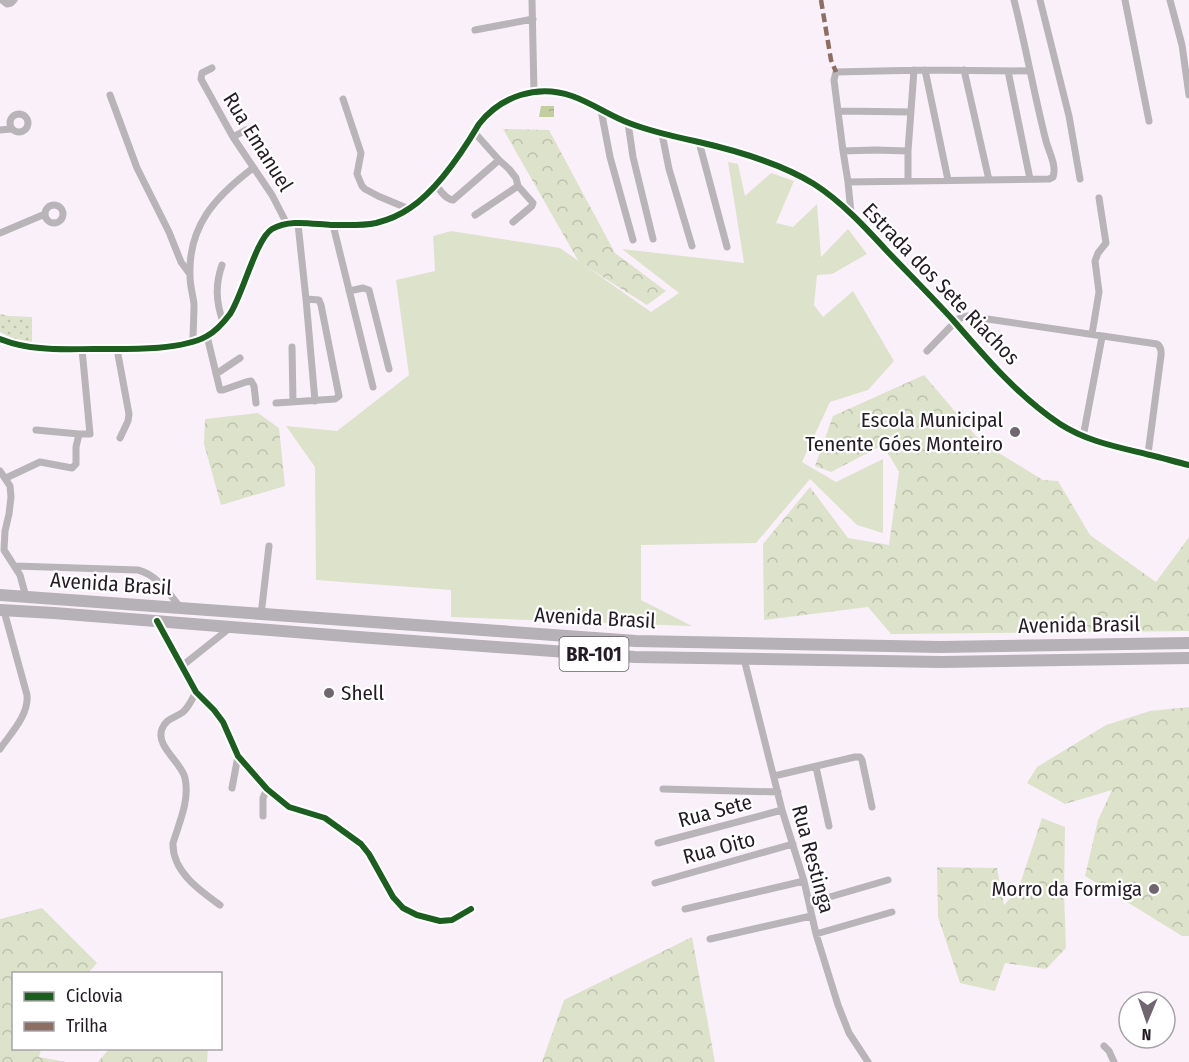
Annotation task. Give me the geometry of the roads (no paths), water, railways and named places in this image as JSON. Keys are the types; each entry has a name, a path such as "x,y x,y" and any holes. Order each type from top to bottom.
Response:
{"highway":[{"name":"Avenida Brasil","path":"0,595 636,641 940,646 1189,643"},
{"name":"Avenida Brasil","path":"2,611 635,657 942,662 1189,658"}],"street":[{"path":"2,2 9,4 14,0"},
{"path":"532,0 534,93"},
{"path":"1008,70 1030,179 1051,178 1054,172 1014,0"},
{"path":"1040,0 1069,116 1080,179"},
{"path":"1125,0 1149,121"},
{"path":"1170,0 1182,45 1189,95"},
{"path":"475,30 533,19"},
{"name":"Rua Emanuel","path":"212,68 201,73 201,79 233,137 272,195 287,224"},
{"path":"908,180 914,70"},
{"path":"925,70 948,180"},
{"path":"964,70 989,180"},
{"path":"851,213 834,80 836,72 1030,71"},
{"name":"Estrada dos Sete Riachos","path":"287,224 375,223 393,217 422,199 486,114 496,106 506,100 534,93 570,95 628,123 662,134 722,147 783,168 815,185 851,213 1022,393 1060,423 1083,437 1189,465"},
{"path":"110,95 137,168 169,232 181,262 189,273"},
{"path":"344,99 361,153 357,174 362,186 378,196 409,209"},
{"path":"601,110 610,157 633,240"},
{"path":"839,111 911,112"},
{"path":"628,123 633,157 653,239"},
{"path":"0,130 12,129"},
{"path":"233,137 246,130"},
{"path":"474,132 509,169 516,178 518,186 533,203 513,222"},
{"path":"662,134 669,169 692,246"},
{"path":"699,142 727,247"},
{"path":"843,151 908,151"},
{"path":"435,184 445,196 453,200 499,160"},
{"path":"193,342 194,306 189,273 193,240 197,228 220,196 253,168"},
{"name":"Estrada dos Sete Riachos","path":"848,182 1030,179"},
{"path":"475,215 518,186"},
{"path":"1092,334 1099,292 1095,261 1106,243 1099,198"},
{"path":"0,233 45,214"},
{"path":"0,339 13,344 43,349 117,349 193,342 207,336 223,322 234,307 259,246 266,235 271,230 287,224"},
{"path":"298,224 315,401"},
{"path":"333,225 373,387"},
{"path":"222,265 216,294 223,322"},
{"path":"349,291 363,288 369,290 389,369"},
{"path":"276,403 335,399 339,396 321,305 319,300 306,299"},
{"name":"Estrada dos Sete Riachos","path":"927,351 960,317 972,316 1102,337"},
{"path":"207,336 220,389 224,390 251,381 254,386 256,403"},
{"path":"1083,437 1102,337 1151,342 1160,347 1160,363 1148,454"},
{"path":"292,347 293,402"},
{"path":"36,430 88,435 90,433 82,349"},
{"path":"117,349 129,414 120,438"},
{"path":"216,374 240,358"},
{"path":"6,478 39,462 72,468 76,464 79,434"},
{"path":"0,471 10,486 11,503 5,531 4,550 20,575 26,597"},
{"path":"261,615 269,546"},
{"path":"15,566 138,570 151,575 161,584 181,609"},
{"path":"0,749 21,718 28,702 2,611"},
{"path":"157,621 196,692 219,716 238,756 267,789 289,807 325,818 361,844 393,897 403,908 417,915 440,921 452,920 471,909"},
{"path":"182,666 231,627"},
{"name":"Rua Restinga","path":"744,658 816,934 849,1033 868,1062"},
{"path":"196,692 184,711 165,723 160,733 164,746 184,773 186,780 184,805 173,843 174,856 180,868 196,887 220,905"},
{"path":"232,788 238,756"},
{"path":"774,776 855,757 861,758 872,807"},
{"path":"816,767 829,826"},
{"path":"263,816 263,798 267,789"},
{"path":"663,789 778,792"},
{"name":"Rua Sete","path":"658,843 782,810"},
{"name":"Rua Oito","path":"655,883 793,844"},
{"path":"809,903 888,880"},
{"path":"685,909 804,881"},
{"path":"816,934 892,912"},
{"path":"710,939 812,916"},
{"path":"1104,1046 1114,1062"}],"water":[{"path":"541,106 554,106 554,117 539,117"}],"place":[{"name":"Escola Municipal Tenente Góes Monteiro","path":"1015,432"},
{"name":"Shell","path":"329,693"},
{"name":"Morro da Formiga","path":"1154,889"}]}
